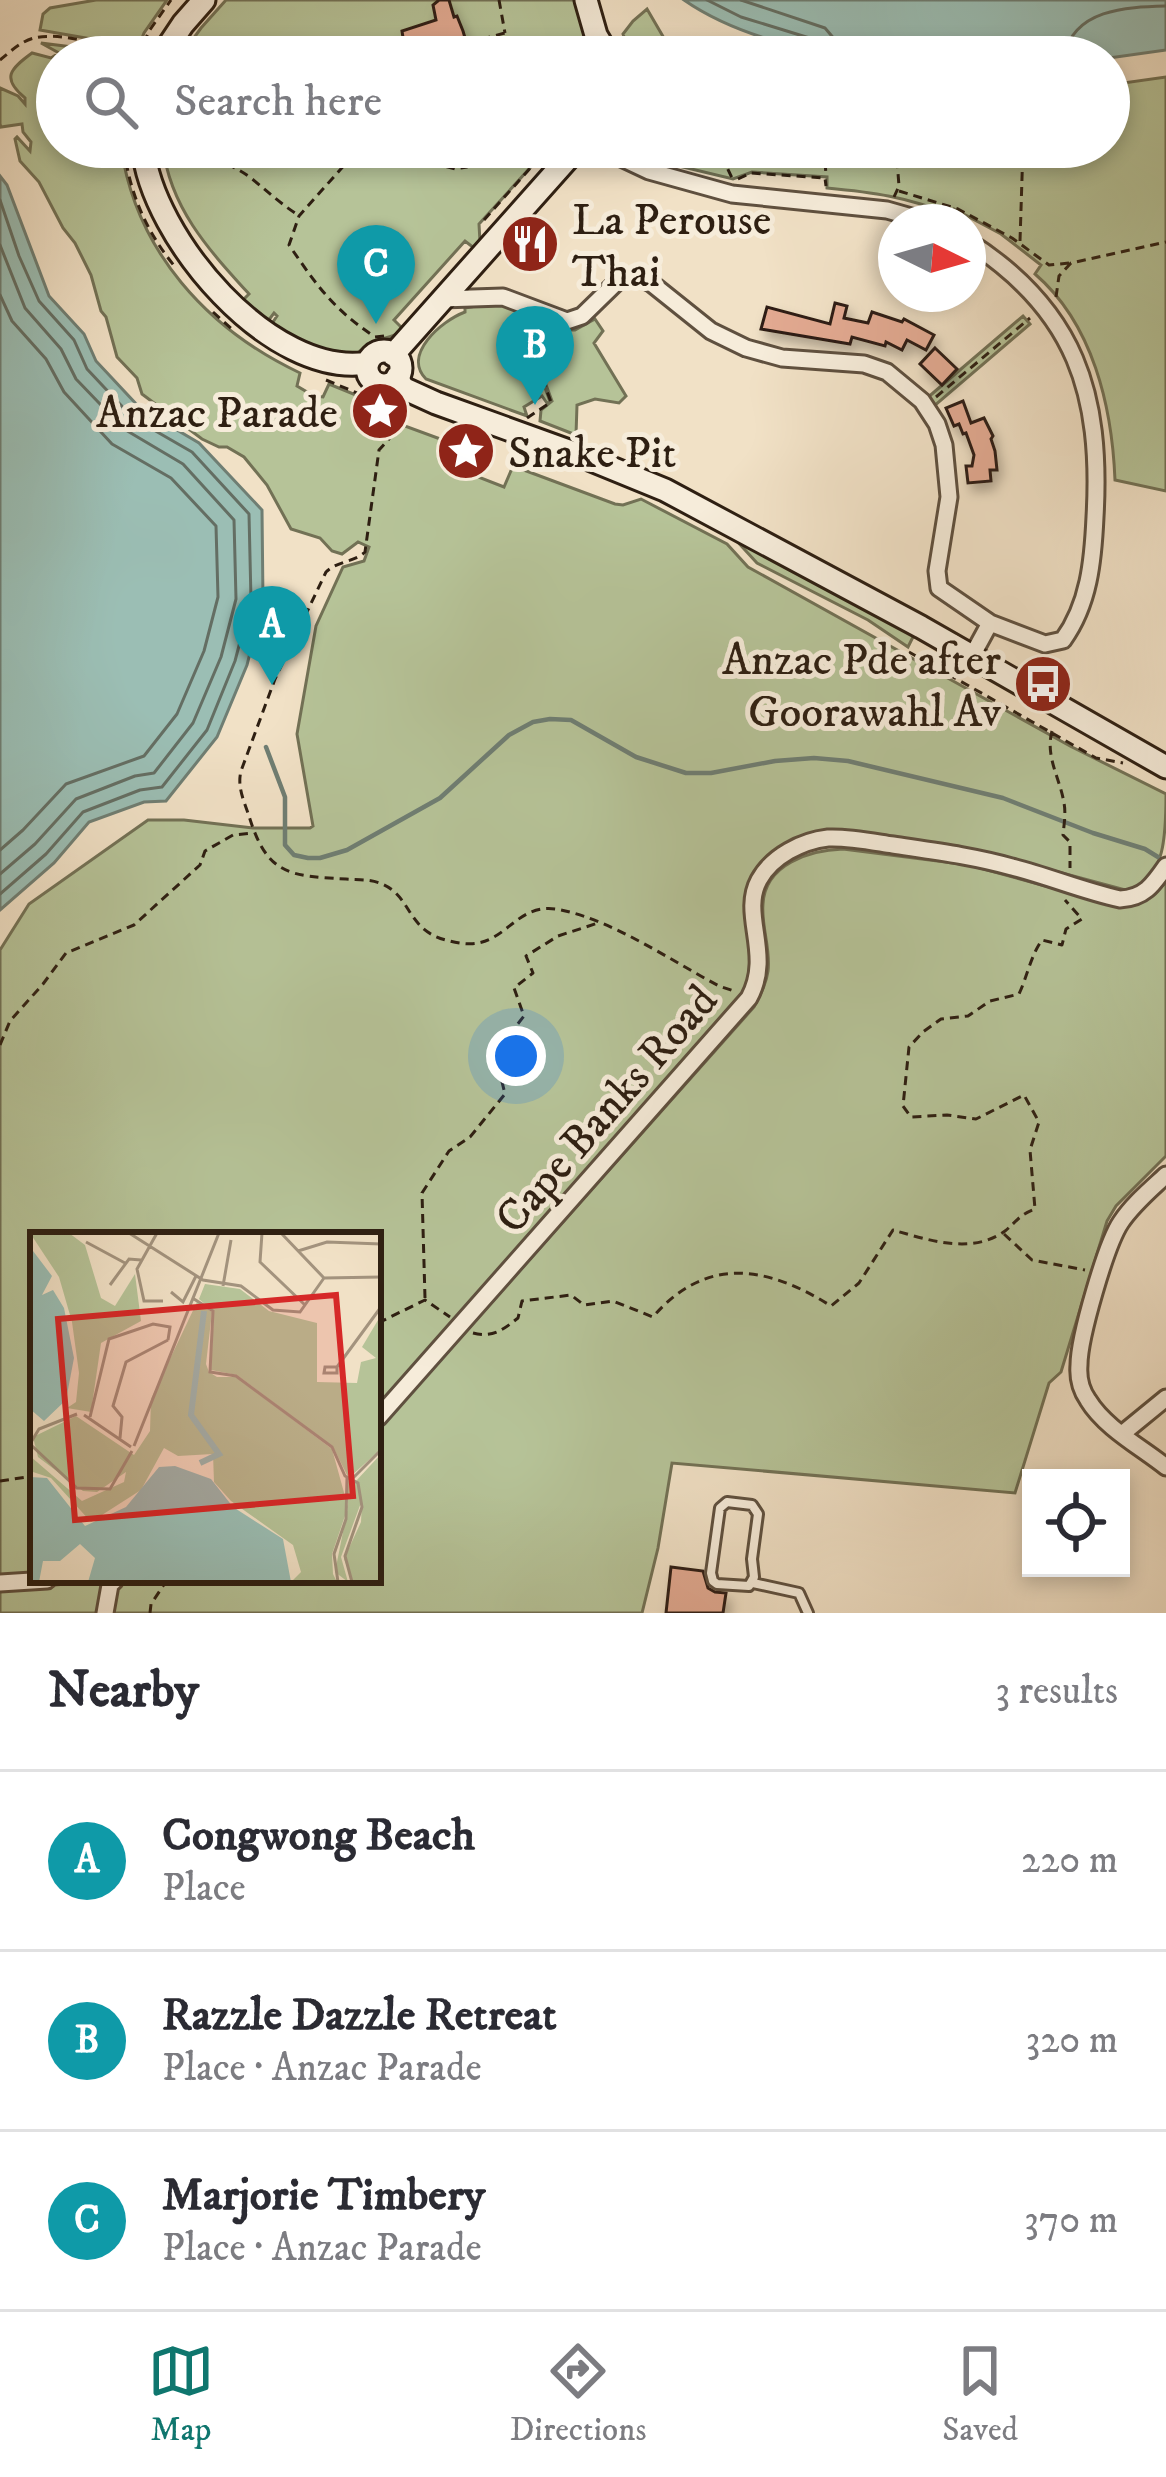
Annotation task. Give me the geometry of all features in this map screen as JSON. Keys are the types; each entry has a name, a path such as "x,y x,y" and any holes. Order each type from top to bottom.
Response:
{"main road":[{"path":"175,36 205,0"},
{"path":"586,0 597,36"},
{"path":"146,168 163,216 184,250 235,308 283,342 319,359 346,366 368,363 368,373 376,383 389,384 395,355 559,168"},
{"path":"395,355 403,388 664,490 770,544 1166,767"}],"street":[{"path":"643,168 732,194 878,209"},
{"path":"442,299 503,297 561,320 579,319 622,277 637,275 733,343 782,358 854,362 880,369 926,405 941,434 949,476 937,582 943,592 990,623 1046,644 1063,640 1085,598 1094,548 1097,447 1086,384 1063,337 1026,286 986,253"},
{"path":"972,656 990,623"},
{"name":"Cape Banks Road","path":"381,1415 749,998 760,969 755,890 770,866 788,851 831,838 968,856 1114,898 1134,898 1151,887 1166,866"},
{"path":"1166,1175 1119,1224 1100,1274 1078,1361 1086,1398 1098,1413 1166,1467"},
{"path":"1122,1433 1166,1398"},
{"path":"0,1583 30,1581"},
{"path":"105,1613 110,1583"}],"lane":[{"path":"753,1583 758,1514 752,1505 727,1502 719,1508 713,1581 799,1593 808,1613"}],"path":[{"path":"147,36 171,0"},
{"path":"499,0 506,36"},
{"path":"494,36 505,33"},
{"path":"0,60 36,38"},
{"path":"233,168 299,216"},
{"path":"342,168 299,216 290,245 327,299 395,355"},
{"path":"484,220 530,168"},
{"path":"727,168 733,180"},
{"path":"825,168 828,190"},
{"path":"888,197 899,191 897,168"},
{"path":"1020,244 1022,168"},
{"path":"751,173 826,178"},
{"path":"899,191 958,209 1020,244 1059,277"},
{"path":"1049,265 1166,242"},
{"path":"926,405 1056,297 1059,277 1071,263"},
{"path":"527,418 550,404 541,375 561,320"},
{"path":"404,422 379,450 365,552 326,572 275,679 238,780 267,857 282,869 307,877 380,883 400,898 426,932 453,942 478,944 526,913 556,908 600,922 749,998"},
{"path":"909,652 1102,761 1123,763"},
{"path":"425,1300 470,1332 484,1336 499,1333 518,1318 522,1300 571,1295 584,1305 613,1300 653,1316 670,1297 699,1280 739,1271 765,1275 831,1306 859,1283 893,1230 971,1244 1003,1232 1019,1215 1035,1209 1030,1150 1039,1122 1024,1095 976,1119 911,1118 903,1106 909,1047 923,1032 941,1019 968,1016 990,1001 1019,994 1042,940 1062,945 1066,929 1082,920 1064,899 1070,842 1063,835 1065,805 1052,764 1048,739 1052,731"},
{"path":"0,1045 12,1018 66,953 134,925 200,865 205,851 233,835 254,830"},
{"path":"425,1300 422,1192 449,1151 470,1137 505,1094 495,1053 524,1016 514,988 533,973 526,956 558,936 600,922"},
{"path":"1003,1232 1032,1260 1100,1274"},
{"path":"381,1322 425,1300"},
{"path":"0,1481 30,1476"},
{"path":"150,1613 165,1583"}],"green space":[{"path":"96,0 167,0 143,36 74,36 40,30 43,14 50,8"},
{"path":"226,0 582,0 593,36 195,36"},
{"path":"647,9 663,36 624,36"},
{"path":"36,54 36,168 125,168 142,220 181,282 235,334 300,373 297,386 323,397 329,384 356,395 383,418 481,454 473,475 504,487 513,466 615,504 641,499 727,544 748,567 1070,746 1166,794 1166,808 1157,865 1150,877 1129,891 980,851 836,832 760,869 754,966 743,998 381,1404 381,1232 30,1232 30,1575 0,1576 0,950 29,904 148,820 253,828 313,826 297,734 316,626 343,567 364,561 369,547 358,542 342,554 320,538 291,529 267,485 244,457 202,439 142,394 137,378 117,357 91,275 75,243 39,182 20,161 15,139 30,151 31,142 22,124 0,124 0,88 25,104 11,74"},
{"path":"1166,77 1166,491 1115,480 1104,395 1085,342 1072,317 1035,274 1041,265 986,226 986,204 920,204 827,188 827,177 752,172 733,179 687,168 1130,168 1130,82"},
{"path":"530,168 479,224 480,242 474,248 465,241 394,320 403,329 370,343 348,360 269,328 277,316 274,313 265,325 239,304 249,294 183,209 167,169"},
{"path":"498,302 561,326 540,373 550,402 542,396 524,407 527,416 426,379 420,370 421,350 445,323 465,308"},
{"path":"1023,316 1030,324 933,407 926,399"},
{"path":"595,319 603,331 594,343 626,396 619,403 595,399 577,405 576,435 540,421 541,410 552,401 542,374 563,330 575,330"},
{"path":"734,538 915,633 908,647 868,620 757,563"},
{"path":"843,849 969,865 1118,906 1145,900 1166,881 1166,1156 1107,1221 1061,1372 1049,1383 1015,1493 672,1463 642,1613 112,1613 124,1583 381,1583 381,1427 754,1007 768,971 763,921 766,890 780,869 804,856"},
{"path":"106,1585 99,1613 0,1613 0,1587"}],"water":[{"path":"684,0 1166,0 1166,50 1130,55 1130,36 759,36"},
{"path":"0,176 49,296 84,334 96,361 140,408 199,443 262,510 263,601 247,665 217,737 166,801 144,802 89,822 54,863 0,910"}],"building":[{"path":"449,0 464,36 403,36 402,31 436,20 433,5"},
{"path":"835,303 847,306 844,318 868,323 872,312 904,319 934,335 926,350 907,340 902,350 886,342 885,346 852,337 850,344 761,329 767,307 830,324"},
{"path":"935,348 957,369 942,385 920,364"},
{"path":"963,401 971,423 984,418 993,436 997,470 990,470 991,481 968,483 966,466 972,466 974,455 966,433 959,424 954,426 946,408"},
{"path":"671,1567 703,1571 708,1588 726,1593 723,1613 666,1613"}],"waterway":[{"path":"266,747 285,797 285,845 294,855 308,858 347,850 440,798 509,735 550,719 571,720 636,757 686,773 814,758 848,761 1003,798 1158,857"}],"place":[{"name":"La Perouse Thai","path":"530,244"},
{"name":"Marjorie Timbery","path":"376,324"},
{"name":"Razzle Dazzle Retreat","path":"535,405"},
{"name":"Anzac Parade","path":"380,411"},
{"name":"Snake Pit","path":"466,451"},
{"name":"Anzac Pde after Goorawahl Av","path":"1043,684"},
{"name":"Congwong Beach","path":"272,685"}]}
